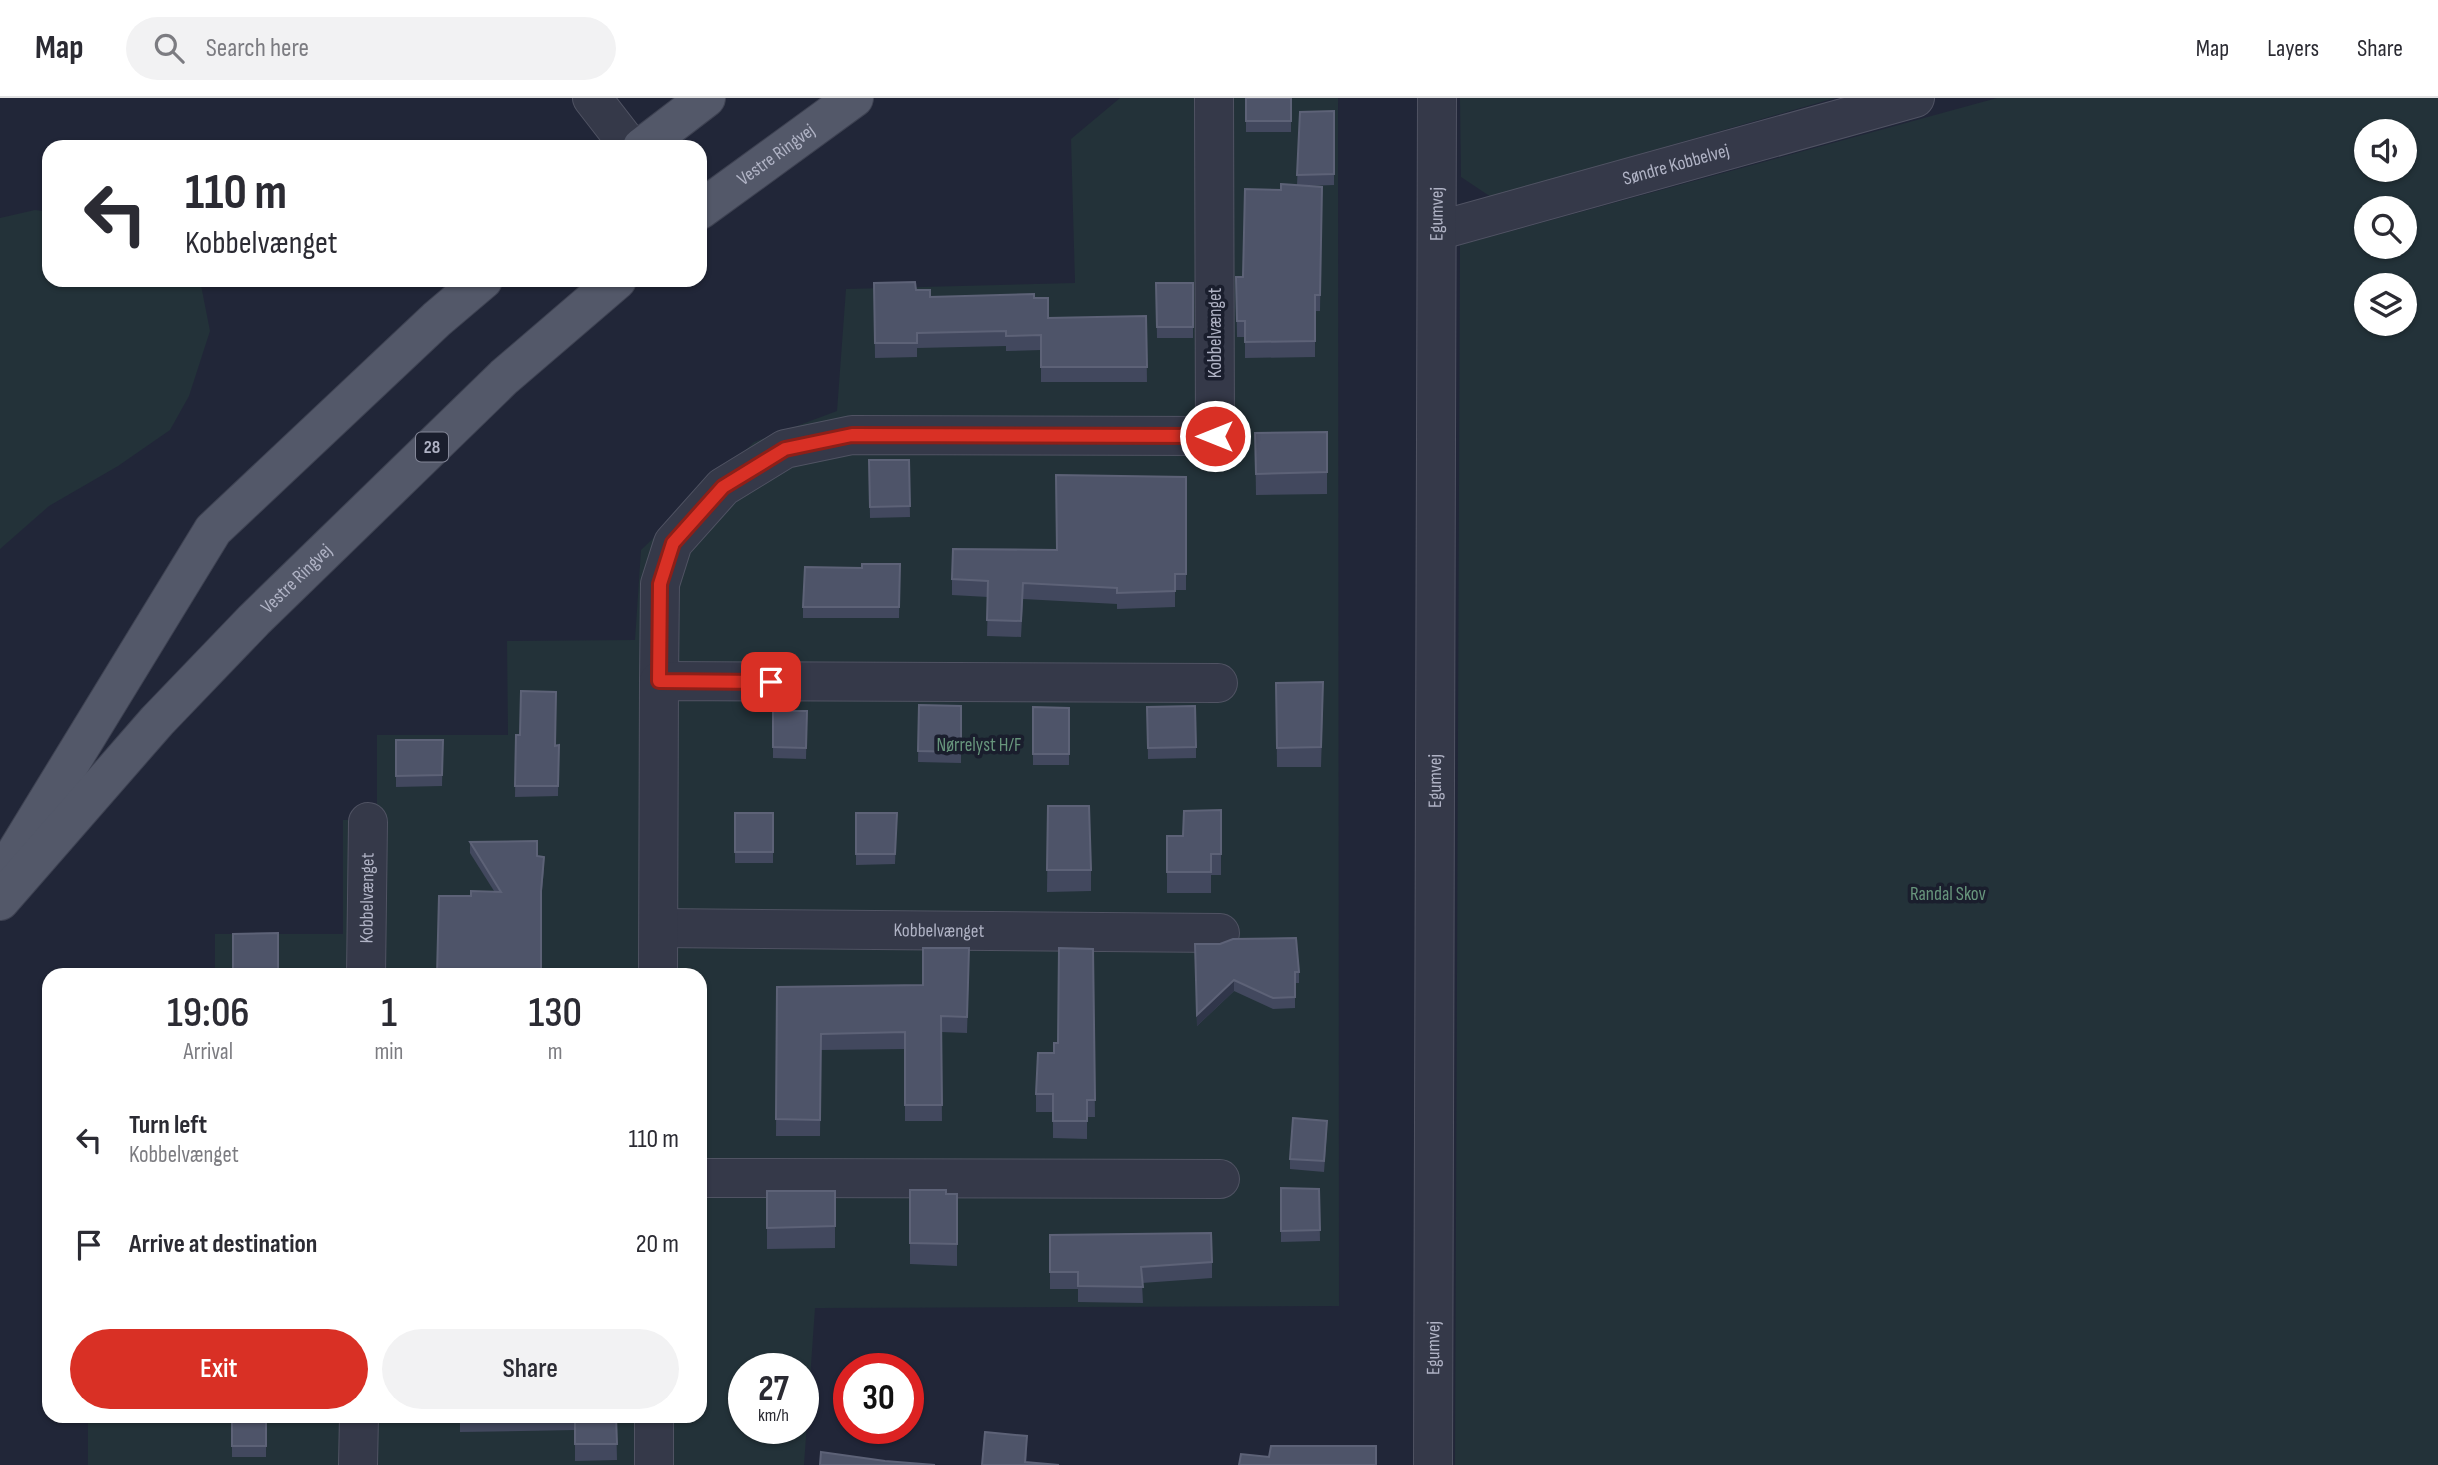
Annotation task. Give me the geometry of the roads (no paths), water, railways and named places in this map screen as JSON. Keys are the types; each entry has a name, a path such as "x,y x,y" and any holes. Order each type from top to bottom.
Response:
{"main road":[{"path":"651,140 706,98"},
{"name":"Vestre Ringvej","path":"707,205 854,98"},
{"path":"0,878 213,530 437,319 475,287"},
{"name":"Vestre Ringvej","path":"0,901 157,721 254,620 504,377 609,287"}],"street":[{"path":"592,98 625,140"},
{"name":"Kobbelvænget","path":"658,968 660,584 673,543 723,487 785,449 852,435 1215,436 1214,98"},
{"name":"Egumvej","path":"1433,1465 1437,98"},
{"name":"Søndre Kobbelvej","path":"1437,231 1914,98"},
{"path":"659,681 1219,683"},
{"name":"Kobbelvænget","path":"366,968 368,822"},
{"name":"Kobbelvænget","path":"659,928 1220,933"},
{"path":"707,1178 1220,1179"},
{"path":"358,1465 359,1423"},
{"path":"654,1423 654,1465"}],"park label":[{"name":"Nørrelyst H/F","path":"979,745"},
{"name":"Randal Skov","path":"1948,894"}]}
